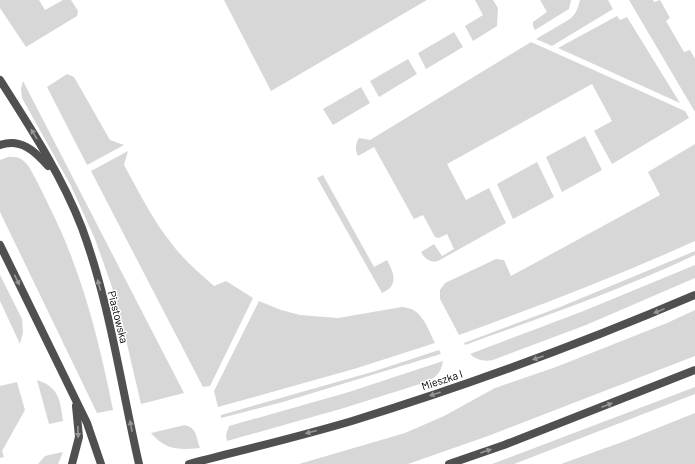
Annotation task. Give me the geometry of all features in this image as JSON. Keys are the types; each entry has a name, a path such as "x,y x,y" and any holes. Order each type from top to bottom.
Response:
{"street":[{"name":"Piastowska","path":"0,80 60,181 82,228 93,262 110,329 139,464"},
{"name":"Piastowska","path":"0,145 13,142 31,150 50,168 60,181"},
{"path":"0,245 87,423 101,464"},
{"name":"Mieszka I","path":"189,464 351,421 472,381 579,344 695,295"},
{"path":"449,464 504,445 695,370"},
{"path":"72,464 78,437 75,400"}],"shaded area":[{"path":"0,0 39,0 45,10 63,0 71,0 78,11 77,16 26,47 0,8"},
{"path":"224,0 427,0 271,91"},
{"path":"475,0 493,0 498,8 497,26 473,41 465,26 483,15"},
{"path":"540,0 571,0 569,9 535,30 533,22 547,12"},
{"path":"580,0 608,0 613,9 552,46 536,39 570,19 574,15"},
{"path":"629,0 653,0 654,2 660,0 670,18 666,21 684,52 690,50 695,59 695,112"},
{"path":"617,16 620,20 627,17 680,103 558,48"},
{"path":"454,32 463,47 426,69 418,53"},
{"path":"531,42 685,111 689,118 612,164 594,131 612,121 592,84 447,164 466,200 489,188 506,223 438,261 428,260 421,252 434,244 442,256 454,249 447,234 439,238 435,237 423,215 414,219 374,147 358,156 356,145 358,140 359,138 370,140"},
{"path":"408,59 417,74 379,97 370,81"},
{"path":"67,74 74,77 110,140 124,145 87,165 47,87"},
{"path":"23,81 184,393 141,404 120,314 95,239 71,186 22,98 21,89"},
{"path":"361,87 370,103 333,125 323,109"},
{"path":"585,136 602,170 562,192 546,157"},
{"path":"695,144 695,241 578,290 459,335 440,299 440,290 445,283 496,259 504,260 511,276 660,195 648,172"},
{"path":"128,151 124,165 152,216 177,250 214,286 226,281 253,298 210,386 203,387 91,171"},
{"path":"8,157 20,159 29,167 61,232 88,307 102,358 113,410 97,413 0,212 0,160"},
{"path":"537,162 554,197 513,219 497,184"},
{"path":"323,175 374,267 387,260 394,279 391,287 382,293 317,178"},
{"path":"695,251 695,255 639,280 465,345 464,343 560,307"},
{"path":"695,265 695,278 586,325 493,360 480,360 470,354 581,312"},
{"path":"0,275 22,319 23,332 20,344 0,301"},
{"path":"259,301 281,310 300,315 338,318 402,307 409,308 423,319 435,343 354,369 218,407 214,391"},
{"path":"695,310 695,356 488,436 408,464 299,464 405,433 444,416 495,388 556,367 667,323"},
{"path":"439,350 441,354 283,402 221,418 221,415 372,372"},
{"path":"443,361 442,366 436,376 425,382 344,408 227,441 226,435 229,426 349,392"},
{"path":"37,380 50,386 57,395 63,421 49,424"},
{"path":"17,382 25,410 2,451 4,457 0,458 0,386"},
{"path":"695,387 695,394 514,464 492,464"},
{"path":"695,413 695,464 561,464 625,441"},
{"path":"185,425 192,428 194,431 200,448 173,448 156,439 151,433"},
{"path":"63,452 58,464 38,464 45,456"}]}
